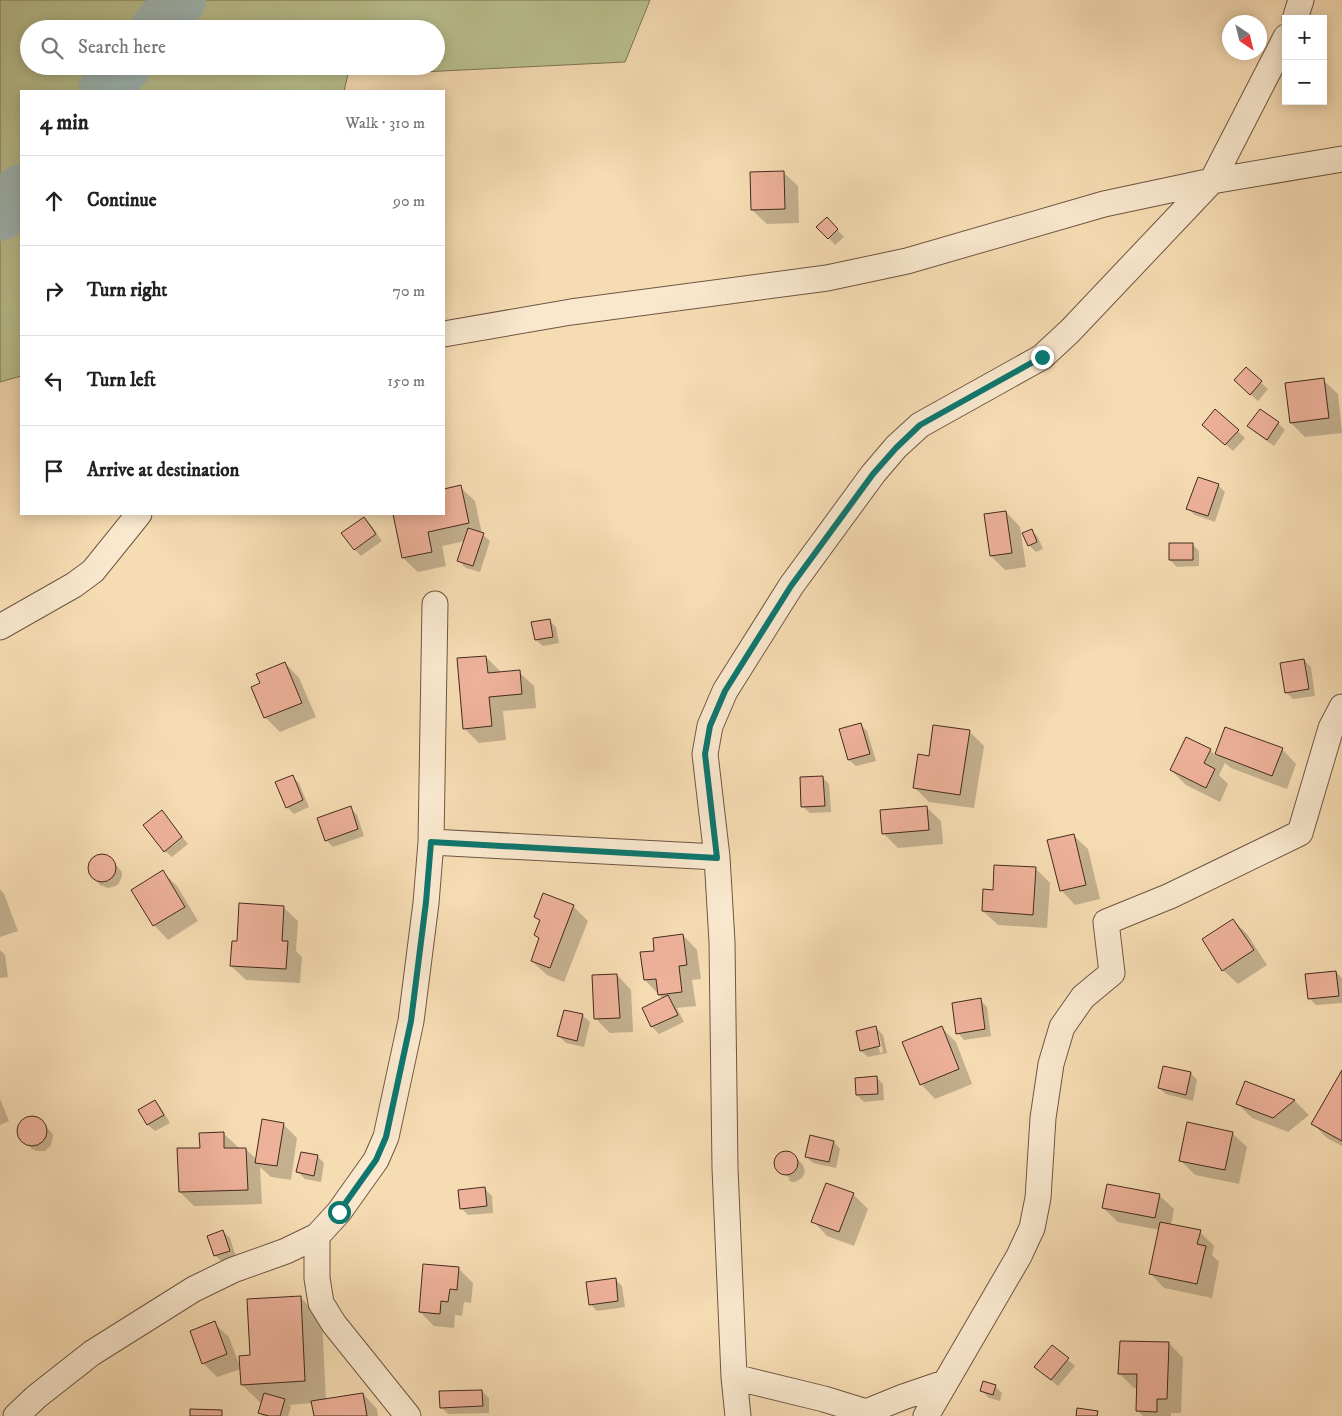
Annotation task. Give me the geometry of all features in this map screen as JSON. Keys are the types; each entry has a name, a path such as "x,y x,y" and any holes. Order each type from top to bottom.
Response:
{"street":[{"path":"1296,15 1301,0"},
{"path":"738,1416 734,1377 725,1168 722,942 717,858 705,754 710,726 725,691 791,586 873,474 920,425 1042,357 1070,332 1212,181 1282,44"},
{"path":"445,334 571,312 827,278 907,261 1104,204 1212,181 1342,159"},
{"path":"0,627 74,585 93,571 138,515"},
{"path":"16,1416 36,1396 92,1353 194,1289 233,1270 286,1251 316,1236 339,1212 376,1160 386,1137 411,1021 426,902 431,842 435,604"},
{"path":"926,1416 1019,1256 1032,1228 1038,1198 1043,1118 1051,1064 1062,1027 1083,997 1112,972 1106,922 1170,896 1300,833 1331,728 1342,707"},
{"path":"431,842 717,858"},
{"path":"316,1236 317,1278 321,1303 334,1324 408,1416"},
{"path":"734,1377 824,1399 870,1414 903,1396 944,1383"}],"green space":[{"path":"0,0 650,0 625,62 445,71 445,20 20,20 20,75 348,75 344,90 20,90 20,376 0,382"}],"building":[{"path":"784,171 785,209 751,210 750,172"},
{"path":"827,217 838,229 828,239 816,227"},
{"path":"1246,367 1262,381 1250,395 1234,380"},
{"path":"1324,378 1329,418 1290,423 1285,383"},
{"path":"1215,409 1239,430 1225,445 1202,425"},
{"path":"1260,409 1279,422 1267,440 1247,426"},
{"path":"1198,477 1219,484 1208,516 1186,509"},
{"path":"461,485 469,523 428,532 432,552 402,558 393,515 445,515 445,489"},
{"path":"1006,511 1012,553 990,556 984,514"},
{"path":"364,517 376,534 354,550 341,533"},
{"path":"468,528 484,533 473,566 457,561"},
{"path":"1032,529 1037,542 1028,546 1022,533"},
{"path":"1169,543 1193,543 1193,560 1169,560"},
{"path":"550,619 553,637 535,640 531,622"},
{"path":"486,656 488,673 520,670 522,694 489,697 492,726 463,729 457,658"},
{"path":"1304,659 1309,689 1285,693 1280,663"},
{"path":"285,662 302,703 264,718 251,687 260,683 256,674"},
{"path":"861,723 870,754 848,760 839,729"},
{"path":"933,725 970,730 960,795 913,788 918,754 929,756"},
{"path":"1225,727 1283,748 1272,776 1215,754"},
{"path":"1186,737 1211,749 1204,763 1215,769 1206,788 1170,770"},
{"path":"293,775 303,800 286,808 275,782"},
{"path":"823,776 825,806 801,807 800,777"},
{"path":"351,806 358,829 325,841 317,818"},
{"path":"927,806 929,830 882,834 880,810"},
{"path":"162,810 182,837 164,852 143,825"},
{"path":"1074,834 1086,885 1060,891 1047,840"},
{"path":"102,854 112,858 116,868 112,878 102,882 92,878 88,868 92,858"},
{"path":"994,865 1036,867 1033,915 982,911 983,889 993,890"},
{"path":"163,870 185,907 153,926 131,890"},
{"path":"543,893 574,905 550,968 531,961 539,938 534,935 540,920 534,917"},
{"path":"239,903 284,906 282,941 288,941 286,969 230,966 232,941 237,941"},
{"path":"1233,919 1254,950 1222,971 1202,939"},
{"path":"683,934 687,965 679,966 682,992 658,995 656,979 644,980 640,952 654,951 653,938"},
{"path":"1336,971 1339,996 1308,999 1305,974"},
{"path":"617,974 620,1018 594,1019 592,975"},
{"path":"668,995 678,1015 651,1027 642,1008"},
{"path":"981,998 985,1029 956,1034 952,1003"},
{"path":"564,1010 583,1014 577,1041 557,1036"},
{"path":"876,1026 880,1046 860,1051 856,1031"},
{"path":"942,1026 959,1069 920,1085 902,1042"},
{"path":"1163,1066 1191,1072 1186,1095 1158,1088"},
{"path":"1342,1070 1342,1141 1311,1124"},
{"path":"877,1076 878,1094 856,1095 855,1078"},
{"path":"1245,1081 1295,1100 1273,1118 1236,1104"},
{"path":"155,1100 164,1115 147,1125 138,1110"},
{"path":"32,1116 42,1121 47,1131 42,1141 32,1146 22,1141 17,1131 22,1121"},
{"path":"262,1119 284,1123 277,1166 255,1163"},
{"path":"1187,1122 1233,1132 1225,1170 1179,1161"},
{"path":"224,1132 224,1148 246,1148 248,1190 179,1192 177,1148 200,1148 199,1133"},
{"path":"810,1135 834,1141 829,1162 805,1157"},
{"path":"786,1151 795,1154 798,1163 795,1172 786,1175 777,1172 774,1163 777,1154"},
{"path":"301,1152 318,1155 314,1176 296,1172"},
{"path":"826,1183 854,1193 839,1232 811,1222"},
{"path":"1107,1184 1160,1194 1155,1218 1102,1208"},
{"path":"485,1187 487,1206 460,1209 458,1190"},
{"path":"1160,1222 1201,1230 1197,1244 1206,1246 1197,1284 1149,1274"},
{"path":"223,1230 230,1251 214,1256 207,1236"},
{"path":"423,1264 459,1267 457,1290 450,1289 448,1302 441,1301 440,1314 419,1312"},
{"path":"616,1278 618,1301 589,1305 586,1282"},
{"path":"301,1296 305,1381 241,1385 239,1356 250,1355 247,1299"},
{"path":"215,1321 227,1354 202,1364 190,1331"},
{"path":"1120,1341 1169,1342 1167,1399 1157,1399 1157,1412 1136,1411 1137,1374 1118,1374"},
{"path":"1052,1345 1069,1358 1051,1380 1034,1367"},
{"path":"983,1381 996,1385 993,1395 980,1391"},
{"path":"482,1390 483,1406 440,1408 439,1391"},
{"path":"264,1393 285,1399 280,1416 258,1413"},
{"path":"363,1393 367,1416 314,1416 311,1401"},
{"path":"1077,1408 1098,1411 1097,1416 1076,1416"},
{"path":"190,1409 222,1410 222,1416 190,1416"}],"waterway":[{"path":"163,20 180,0"},
{"path":"105,90 117,75"},
{"path":"0,215 20,191"}],"route":[{"path":"339,1212 376,1160 386,1137 411,1021 426,902 431,842 717,858 705,754 710,726 725,691 791,586 873,474 920,425 1042,357"}]}
